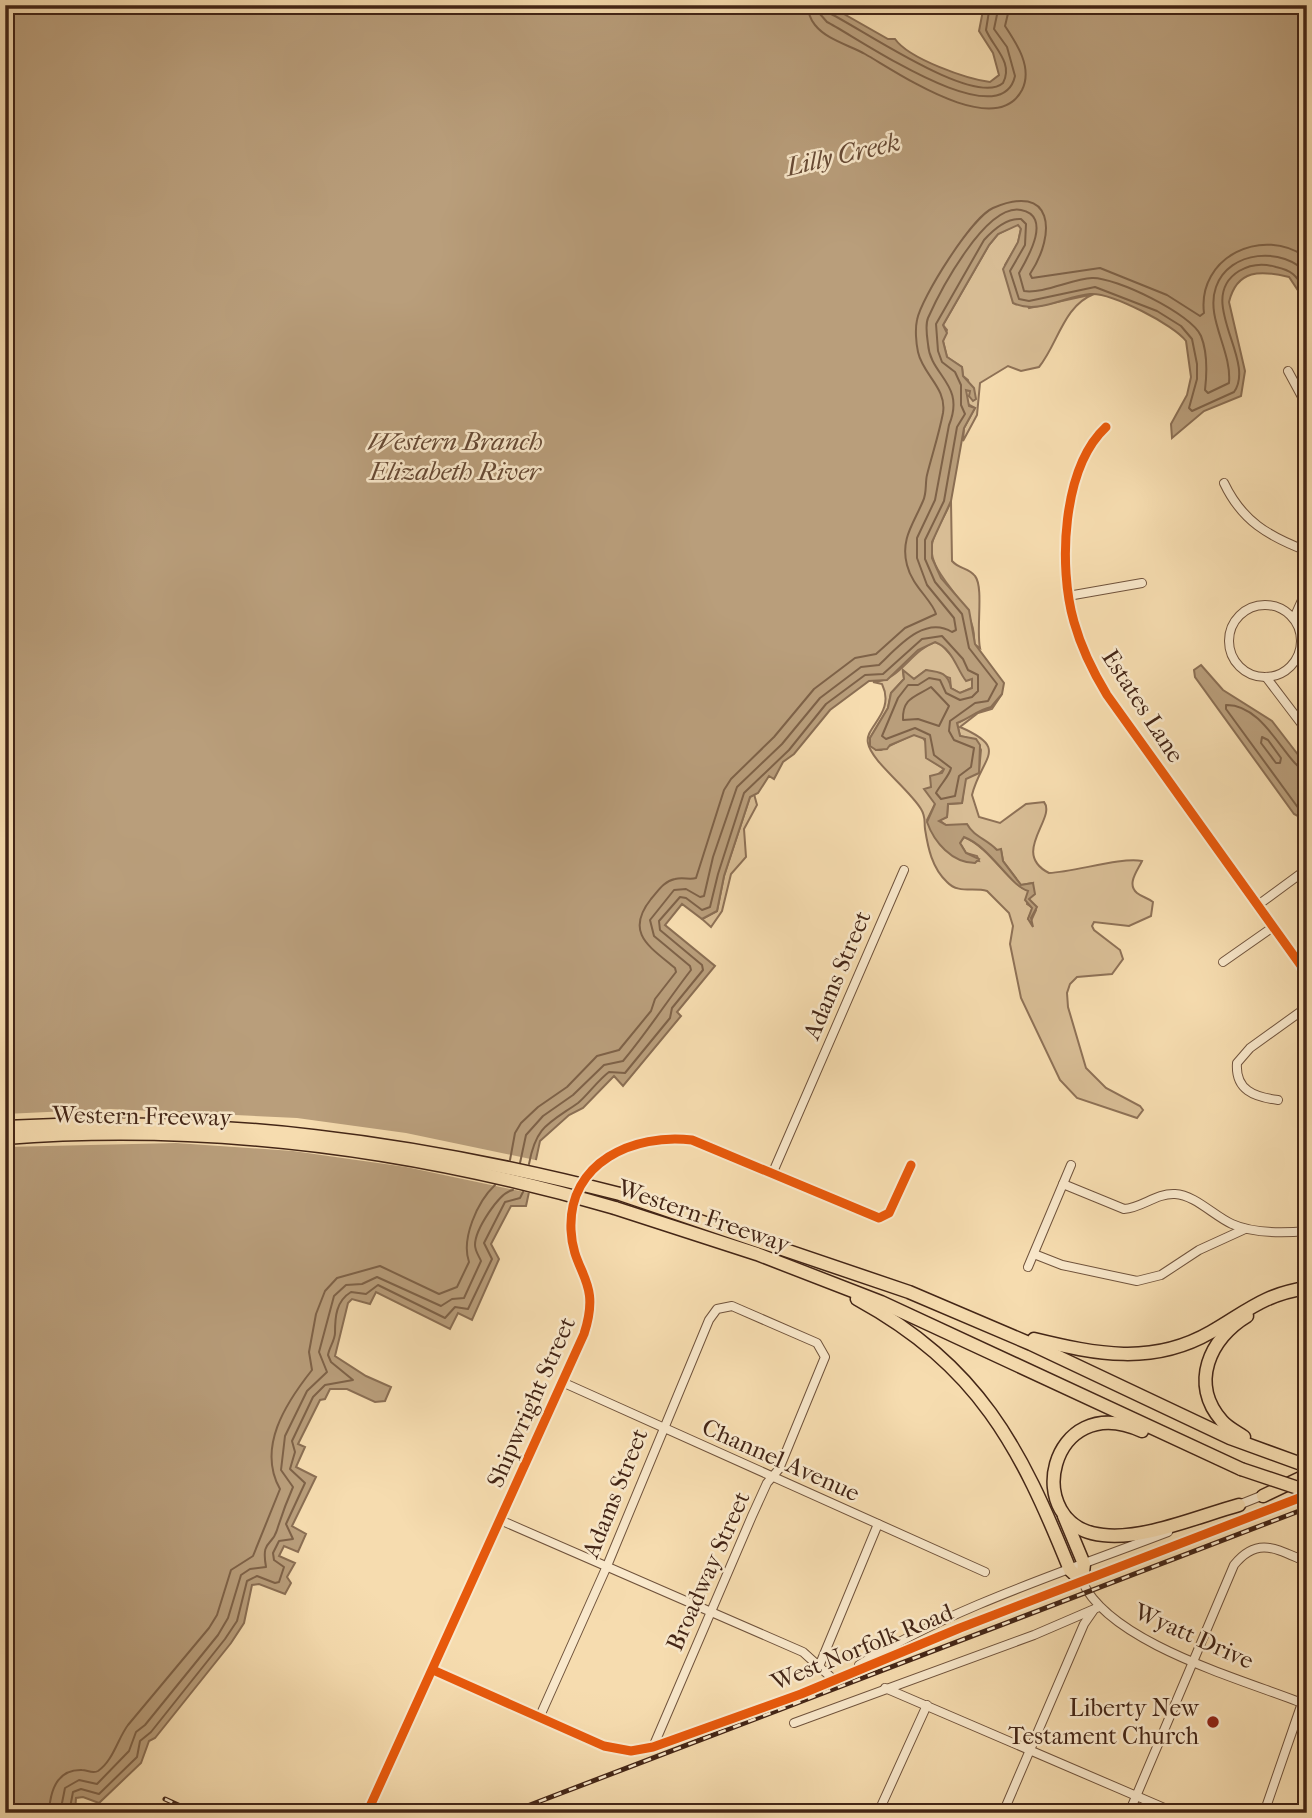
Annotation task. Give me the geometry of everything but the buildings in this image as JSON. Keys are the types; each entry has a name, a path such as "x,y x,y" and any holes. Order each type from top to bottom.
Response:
{"highway":[{"name":"Western Freeway","path":"5,1127 134,1124 275,1130 441,1152 620,1194 909,1292 1006,1332 1258,1449 1307,1466"},
{"name":"Western Freeway","path":"5,1138 142,1133 322,1145 450,1165 526,1182 615,1208 881,1301 1235,1466 1307,1493"},
{"path":"813,1276 879,1312 921,1340 973,1390 996,1418 1023,1460 1070,1570 1082,1581"},
{"path":"1006,1332 1100,1355 1155,1353 1209,1333 1259,1301 1307,1288"},
{"path":"1258,1449 1227,1425 1214,1410 1206,1390 1208,1360 1223,1335 1243,1319 1269,1305 1307,1296"},
{"path":"1082,1581 1084,1564 1052,1482 1055,1462 1069,1438 1095,1424 1114,1423 1137,1429 1193,1454 1235,1466"},
{"path":"1263,1496 1307,1477"},
{"path":"1062,1511 1087,1531 1112,1536 1153,1530 1239,1505"}],"street":[{"path":"1288,371 1307,406"},
{"name":"Estates Lane","path":"1106,426 1087,452 1070,507 1066,547 1073,622 1097,678 1307,974"},
{"path":"1224,483 1231,499 1251,522 1276,539 1307,551"},
{"path":"1069,596 1142,583"},
{"path":"1294,618 1307,589"},
{"path":"1264,604 1280,607 1294,618 1302,636 1298,656 1282,673 1266,677 1242,669 1232,655 1229,638 1234,621 1247,609 1264,604"},
{"path":"1298,656 1307,669"},
{"path":"1266,677 1307,731"},
{"path":"1258,905 1307,869"},
{"name":"Adams Street","path":"773,1172 904,870"},
{"path":"1223,962 1273,927"},
{"path":"1278,1100 1246,1091 1239,1083 1237,1063 1250,1048 1307,1007"},
{"name":"Shipwright Street","path":"367,1813 584,1334 590,1310 590,1288 573,1248 571,1229 573,1204 592,1171 624,1147 649,1139 674,1137 707,1144 883,1218 889,1213 911,1165"},
{"path":"1028,1267 1072,1165"},
{"path":"1063,1184 1124,1209 1157,1196 1182,1195 1230,1223 1246,1229 1307,1231"},
{"path":"1034,1254 1062,1265 1137,1281 1161,1275 1199,1250 1246,1229"},
{"name":"Adams Street","path":"540,1716 607,1566 662,1428 713,1314 727,1305 741,1311"},
{"name":"Broadway Street","path":"653,1747 752,1516 773,1476 825,1357 822,1348 810,1340 741,1311"},
{"name":"Channel Avenue","path":"562,1382 985,1572"},
{"name":"West Norfolk Road","path":"433,1670 618,1749 653,1747 836,1679 1307,1493"},
{"name":"West Norfolk Road","path":"836,1679 902,1638 961,1611 1263,1496"},
{"path":"500,1520 803,1651 836,1679"},
{"path":"820,1664 878,1524"},
{"path":"1129,1813 1234,1565 1251,1549 1275,1548 1307,1562"},
{"name":"Wyatt Drive","path":"1082,1581 1099,1607 1123,1627 1194,1661 1305,1704"},
{"path":"794,1723 1034,1634 1099,1607"},
{"path":"1003,1813 1084,1624 1099,1607"},
{"path":"886,1688 1176,1813"},
{"path":"1264,1813 1305,1704"},
{"path":"878,1813 927,1705"}],"shaded area":[{"path":"1018,224 1021,228 1018,243 1005,265 1029,308 1094,294 1075,307 1068,316 1039,367 1021,371 1008,366 980,383 977,415 963,441 964,428 975,408 968,404 965,390 970,391 962,367 947,357 943,341 947,330 943,325 989,245 998,234"},
{"path":"951,501 952,561 973,573 978,582 980,648 974,644 973,628 968,614 942,577 932,553 933,540"},
{"path":"935,642 942,645 972,679 972,688 960,693 951,688 950,678 926,670 914,679 903,672 904,679 891,693 888,708 870,738 876,750 881,750 914,734 922,736 928,746 926,757 944,769 932,780 935,804 927,820 941,845 952,854 979,861 977,856 966,853 960,843 964,837 983,849 1014,881 1029,891 1027,904 1033,908 1028,919 1031,921 1036,910 1029,899 1033,883 1021,885 1003,861 1001,850 997,851 963,826 946,825 939,820 947,817 948,804 962,803 965,779 979,771 981,750 976,740 960,736 957,723 977,712 989,709 1002,694 992,709 978,713 960,727 976,735 989,748 972,795 979,817 1000,823 1026,804 1044,802 1045,817 1034,846 1034,856 1038,865 1049,873 1122,861 1142,861 1133,885 1137,893 1153,902 1151,916 1129,926 1094,922 1094,930 1120,950 1123,959 1112,974 1077,977 1070,984 1067,993 1068,1007 1086,1068 1106,1088 1140,1106 1143,1110 1137,1118 1077,1098 1060,1080 1021,998 1010,944 1013,926 1009,913 987,891 956,888 942,876 929,850 921,809 883,767 868,743 870,731 885,703 882,684 873,682 890,677"},
{"path":"754,794 757,805 744,829 746,857 731,874 722,911 711,927 702,919 717,911 724,876 750,797"}],"water":[{"name":"Western Branch Elizabeth River","path":"5,5 828,5 888,39 895,39 925,61 967,77 990,82 999,75 993,53 979,31 984,5 1307,5 1307,304 1289,277 1260,273 1252,274 1238,283 1229,302 1245,371 1241,396 1204,411 1172,438 1171,424 1187,395 1191,377 1186,341 1169,327 1141,311 1100,295 1081,295 1032,307 1013,303 1003,269 1018,242 1021,229 1018,225 998,234 989,245 943,325 947,333 943,341 947,357 962,367 963,376 974,388 976,399 973,401 969,396 970,391 966,390 969,406 975,408 964,428 951,501 932,542 932,558 941,578 969,610 975,644 1004,683 1002,694 991,707 957,723 960,736 976,739 980,745 979,773 966,779 962,803 948,804 947,817 939,821 946,825 967,824 973,832 997,850 1001,849 1003,861 1021,885 1033,883 1035,894 1029,899 1037,907 1031,918 1033,927 1028,919 1032,908 1025,900 1028,891 1014,881 983,849 964,837 960,843 966,853 979,859 975,863 967,862 945,850 934,837 927,822 935,804 924,789 931,787 930,776 942,773 944,769 926,758 925,739 914,735 890,745 887,749 876,750 870,746 870,738 888,708 891,693 904,679 903,670 914,679 926,670 940,673 946,676 951,688 960,693 972,688 972,679 966,681 950,654 935,642 918,650 887,680 869,681 830,710 794,754 783,762 774,779 769,776 758,793 750,797 724,876 717,911 702,919 682,904 665,925 715,966 677,1012 681,1016 623,1086 614,1076 583,1108 569,1115 540,1141 526,1206 511,1206 491,1244 499,1259 472,1320 458,1313 450,1329 376,1292 370,1304 352,1299 348,1303 335,1356 366,1376 391,1387 385,1401 375,1402 347,1389 330,1389 325,1399 320,1400 298,1444 305,1447 296,1467 316,1477 292,1526 306,1534 298,1552 284,1546 279,1556 295,1563 287,1577 291,1583 285,1594 259,1584 252,1585 244,1623 155,1738 149,1741 141,1763 99,1803 83,1797 76,1798 75,1813 5,1813"},
{"path":"1201,665 1223,690 1272,721 1299,756 1307,768 1307,821 1294,814 1195,677 1194,670"}],"pier":[{"path":"111,1109 297,1118 406,1133 540,1161 534,1194 406,1167 293,1151 176,1143 5,1147 5,1114"}],"railway":[{"path":"509,1813 1307,1508"},
{"path":"165,1799 196,1813"}],"cycle path":[{"path":"1106,427 1091,445 1080,467 1067,519 1066,574 1069,600 1080,641 1107,695 1307,974"},
{"path":"367,1813 584,1334 590,1301 585,1278 576,1258 571,1230 573,1206 580,1186 593,1170 627,1147 670,1139 692,1140 879,1218 889,1213 911,1165"},
{"path":"433,1670 604,1746 631,1751 653,1747 801,1694 960,1628 1307,1495"}],"place":[{"name":"Liberty New Testament Church","path":"1213,1722"}],"water label":[{"name":"Lilly Creek","path":"843,154"}]}
